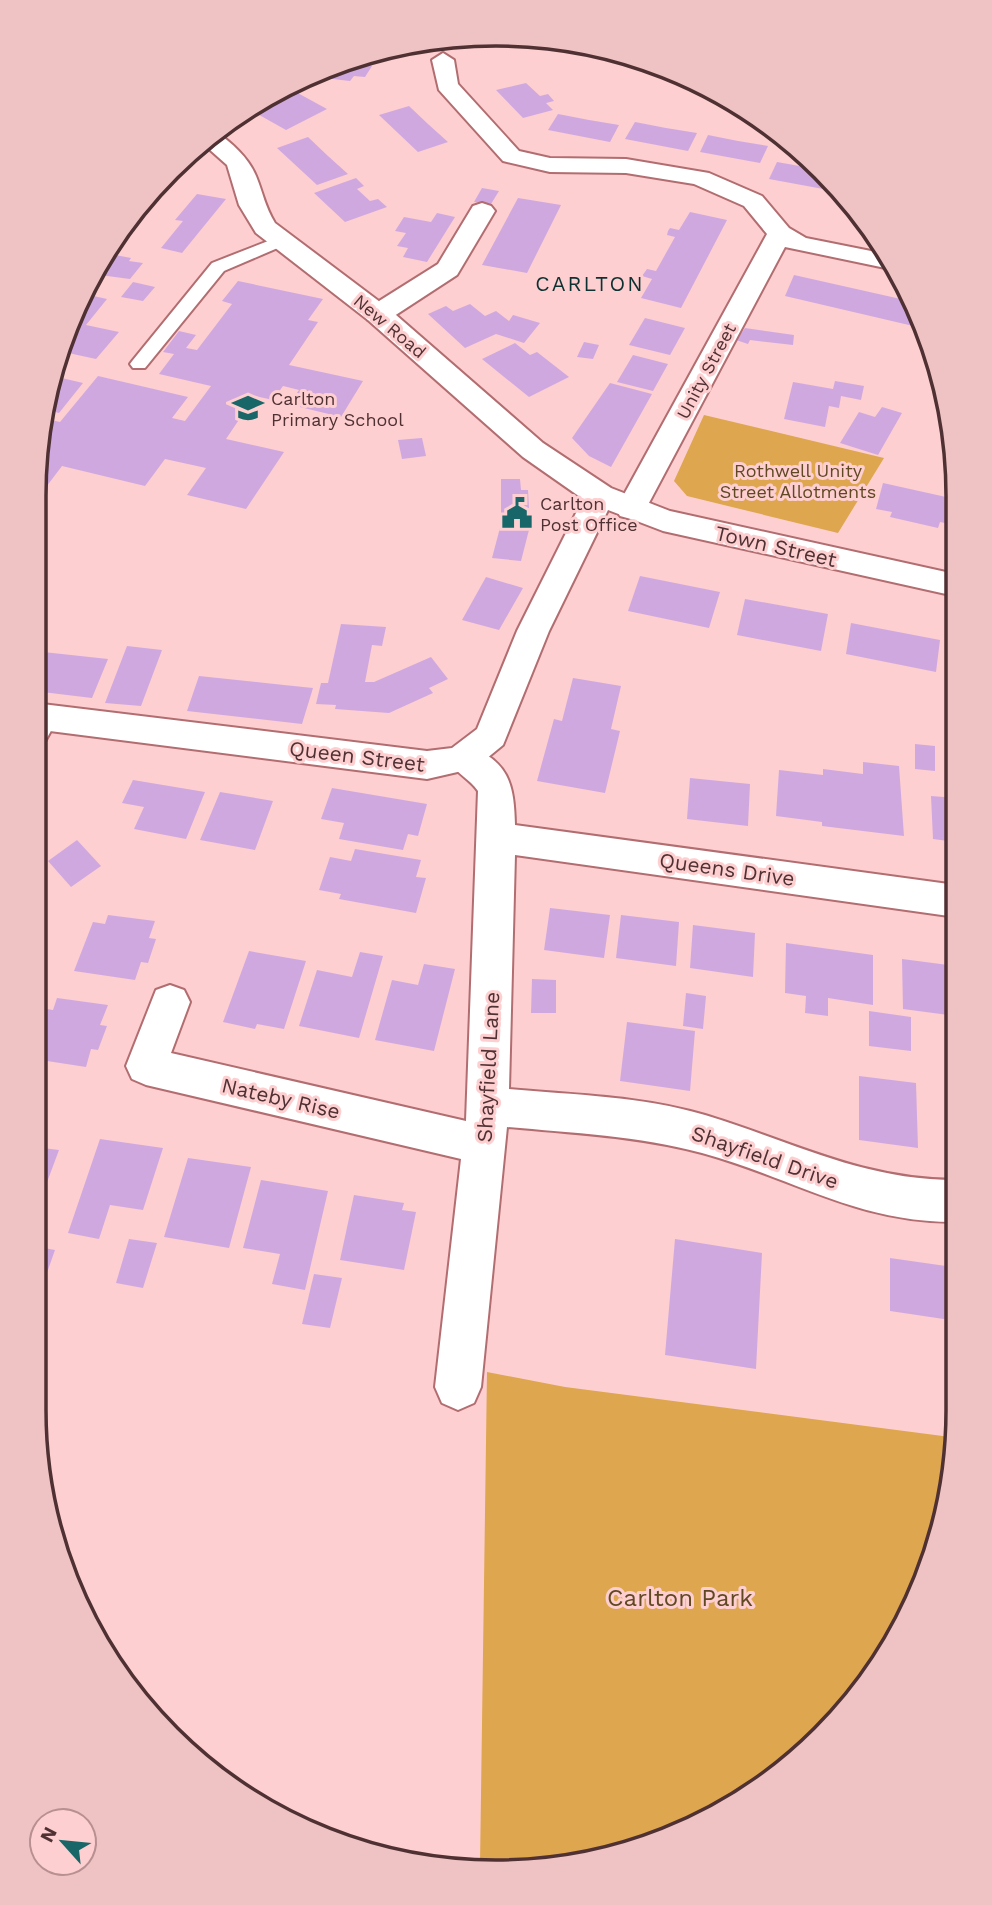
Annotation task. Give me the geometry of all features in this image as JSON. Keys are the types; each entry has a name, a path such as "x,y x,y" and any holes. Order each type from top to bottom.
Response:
{"street":[{"path":"443,60 438,87 511,156 518,168 626,166 700,178 753,201 780,233 798,244 880,261"},
{"name":"New Road","path":"216,143 237,162 245,178 251,205 265,228 378,314 533,450 600,495"},
{"path":"378,314 448,270 482,211"},
{"name":"Unity Street","path":"631,509 780,233"},
{"name":"Town Street","path":"600,495 663,520 946,583"},
{"name":"Queen Street","path":"46,726 428,765 447,764 465,758 481,749 491,736 533,631 600,495"},
{"name":"Shayfield Lane","path":"458,1387 486,1126 497,838 496,789 485,773 465,758"},
{"name":"Queens Drive","path":"497,838 946,900"},
{"name":"Nateby Rise","path":"170,1002 146,1066 486,1126"},
{"name":"Shayfield Drive","path":"486,1126 651,1123 741,1146 864,1191 915,1201 946,1200"}],"lane":[{"path":"139,364 218,267 281,241"}],"green space":[{"name":"Rothwell Unity Street Allotments","path":"704,415 884,458 838,533 687,496 674,481"},
{"name":"Carlton Park","path":"487,1372 565,1387 946,1436 943,1468 931,1526 923,1554 900,1608 871,1659 853,1683 815,1728 793,1748 746,1784 721,1799 641,1836 555,1856 480,1859"}],"building":[{"path":"364,65 372,66 365,77 354,76 350,81 328,78"},
{"path":"526,83 540,96 548,94 554,101 546,103 553,110 523,118 496,90"},
{"path":"296,92 327,109 286,130 258,114"},
{"path":"409,106 448,142 418,152 379,115"},
{"path":"558,114 619,125 610,142 548,130"},
{"path":"635,122 697,133 688,151 625,139"},
{"path":"708,135 768,146 760,163 700,152"},
{"path":"308,137 348,174 317,185 277,148"},
{"path":"777,162 804,167 826,190 769,179"},
{"path":"356,178 364,186 357,189 370,201 378,199 387,207 345,222 314,193"},
{"path":"482,188 499,191 491,204 474,202"},
{"path":"197,194 226,199 182,253 161,248 183,221 175,220"},
{"path":"518,198 561,205 527,273 482,265"},
{"path":"690,212 727,220 681,308 641,298 652,279 642,276 647,269 656,271 675,237 667,235 668,231 670,228 679,230"},
{"path":"437,213 455,217 427,262 403,257 408,248 397,246 406,233 395,231 404,217 431,222"},
{"path":"116,255 143,263 130,279 104,276"},
{"path":"794,275 901,299 913,326 785,296"},
{"path":"238,281 323,299 308,320 318,322 289,365 363,381 341,417 300,407 303,402 292,400 299,390 283,386 273,400 255,396 226,439 284,452 246,509 187,495 206,468 165,459 145,486 62,466 46,487 52,420 60,422 98,376 188,397 172,418 185,421 211,386 159,374 174,354 163,352 179,331 196,335 186,348 197,350 232,304 222,301"},
{"path":"133,282 155,287 143,301 121,297"},
{"path":"93,296 107,299 86,325 119,332 96,359 68,353"},
{"path":"470,304 485,316 496,311 509,321 513,315 540,323 524,343 496,334 465,348 428,314 446,306 453,311"},
{"path":"645,318 685,328 670,355 629,345"},
{"path":"745,328 794,335 793,345 750,340 748,344 736,340"},
{"path":"584,342 599,345 593,359 577,357"},
{"path":"515,343 530,355 537,352 569,377 529,397 482,359"},
{"path":"633,355 668,364 653,391 617,382"},
{"path":"61,378 83,383 59,413 53,412"},
{"path":"835,381 864,386 861,400 841,396 839,408 829,406 825,427 784,419 793,382 833,389"},
{"path":"610,383 652,394 611,467 589,456 572,438"},
{"path":"882,407 902,413 878,455 840,443 859,412 875,417"},
{"path":"422,438 426,456 402,459 398,440"},
{"path":"501,479 520,479 521,490 528,490 530,526 521,561 492,558 501,524"},
{"path":"883,483 946,497 946,523 940,522 938,528 890,517 892,512 876,509"},
{"path":"640,576 720,592 709,628 628,611"},
{"path":"486,577 523,588 499,630 462,620"},
{"path":"745,599 828,614 821,651 737,635"},
{"path":"851,623 940,640 936,672 846,654"},
{"path":"341,624 386,627 382,646 372,645 365,682 374,682 431,657 448,679 429,688 433,693 389,713 335,709 336,705 316,704 321,683 328,683"},
{"path":"127,646 162,650 141,706 105,703"},
{"path":"46,652 108,659 92,698 46,692"},
{"path":"199,676 313,688 302,724 187,711"},
{"path":"573,678 621,686 611,729 620,731 605,793 537,781 554,719 562,721"},
{"path":"915,744 935,746 935,771 915,769"},
{"path":"863,762 899,766 904,836 822,826 822,822 776,816 779,770 823,775 823,769 863,774"},
{"path":"690,778 750,784 748,826 687,819"},
{"path":"133,780 205,792 186,839 134,829 144,807 122,803"},
{"path":"332,788 427,804 418,836 408,834 403,850 339,839 344,823 321,819"},
{"path":"220,792 273,801 255,850 200,840"},
{"path":"931,796 946,797 946,841 933,839"},
{"path":"77,840 101,866 71,887 48,861"},
{"path":"355,849 421,860 416,877 426,878 416,913 339,899 341,894 319,890 330,857 351,861"},
{"path":"550,908 610,915 604,958 544,950"},
{"path":"108,915 155,921 149,938 156,939 148,963 141,962 135,980 74,971 93,922 105,924"},
{"path":"621,915 679,922 676,966 616,958"},
{"path":"693,925 755,933 753,977 690,968"},
{"path":"786,943 873,955 873,1005 828,998 828,1016 805,1013 806,996 785,993"},
{"path":"249,951 306,961 284,1029 257,1024 255,1029 223,1022"},
{"path":"360,952 383,956 359,1038 299,1026 317,970 352,977"},
{"path":"902,959 946,965 946,1015 903,1009"},
{"path":"424,964 455,969 434,1051 375,1040 392,980 418,985"},
{"path":"532,979 556,980 556,1013 531,1013"},
{"path":"686,993 706,996 703,1029 683,1026"},
{"path":"57,998 108,1005 100,1025 107,1026 98,1050 91,1049 86,1067 46,1061 46,1009 53,1010"},
{"path":"869,1011 911,1017 911,1051 869,1046"},
{"path":"627,1022 695,1031 690,1091 620,1081"},
{"path":"859,1076 916,1083 918,1148 859,1140"},
{"path":"100,1139 163,1148 143,1210 110,1205 99,1239 68,1233"},
{"path":"46,1148 59,1150 46,1185"},
{"path":"188,1158 251,1167 229,1248 164,1237"},
{"path":"261,1180 328,1191 305,1290 272,1284 280,1254 243,1248"},
{"path":"354,1195 404,1203 402,1210 416,1212 404,1270 340,1260"},
{"path":"129,1239 157,1243 143,1288 116,1283"},
{"path":"675,1239 762,1253 756,1369 665,1355"},
{"path":"46,1248 55,1250 46,1275"},
{"path":"890,1258 946,1266 946,1319 890,1311"},
{"path":"314,1274 342,1278 330,1328 302,1324"}],"place":[{"name":"Carlton Primary School","path":"248,408"},
{"name":"Carlton Post Office","path":"517,513"}],"district":[{"name":"CARLTON","path":"590,283"}]}
